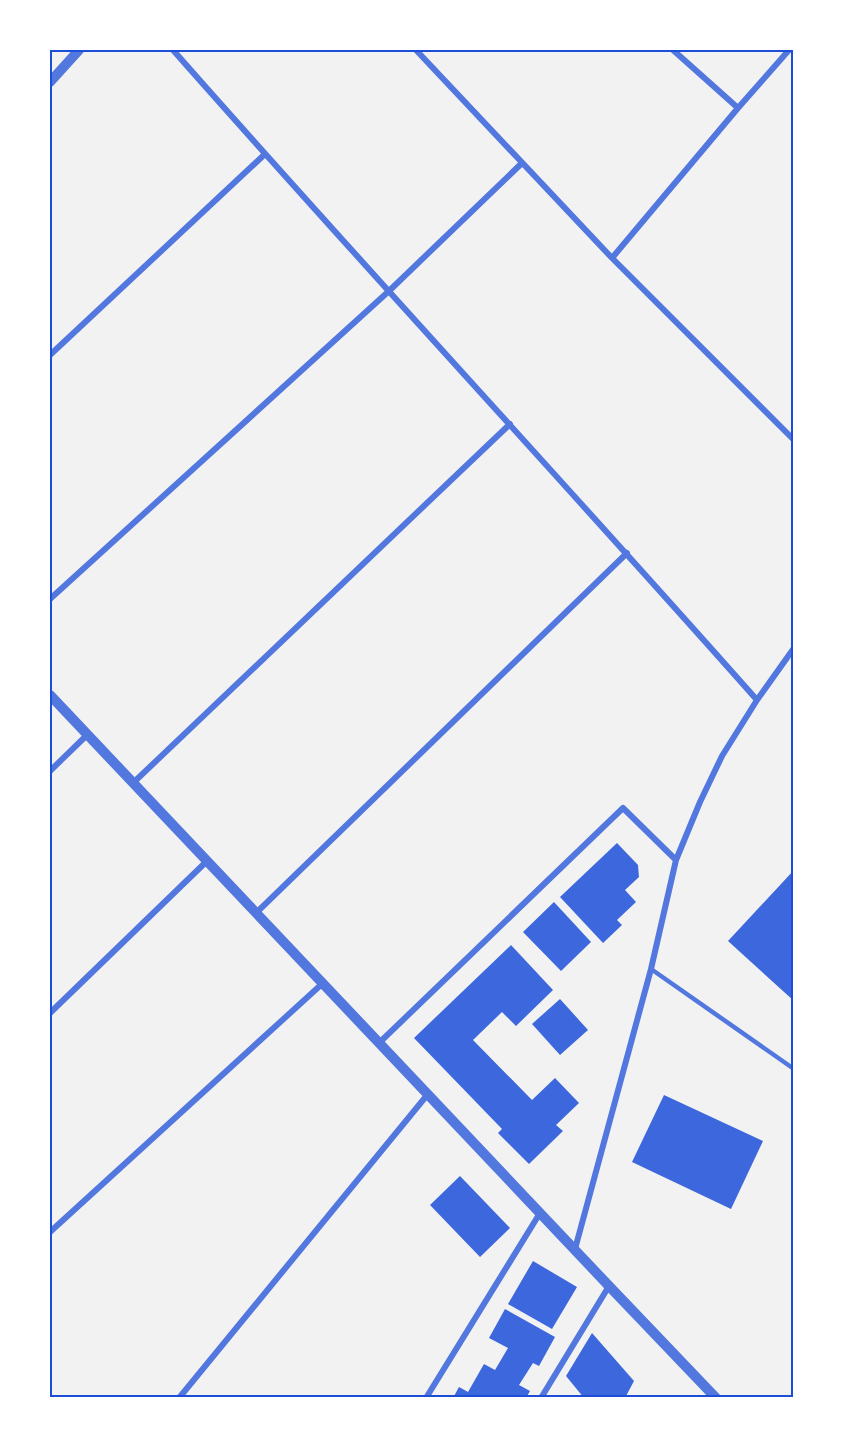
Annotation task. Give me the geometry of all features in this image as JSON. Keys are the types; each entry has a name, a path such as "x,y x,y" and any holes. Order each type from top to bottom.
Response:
{"street":[{"path":"50,82 79,50"},
{"path":"173,50 757,700"},
{"path":"418,50 612,258 794,440"},
{"path":"673,50 738,108"},
{"path":"612,258 789,50"},
{"path":"50,355 265,154"},
{"path":"50,599 389,291 522,163"},
{"path":"133,783 510,424"},
{"path":"256,913 627,553"},
{"path":"575,1249 651,969 676,860 722,756 757,700 794,648"},
{"path":"50,695 716,1398"},
{"path":"50,771 87,735"},
{"path":"379,1043 623,808 676,860"},
{"path":"50,1013 207,861"},
{"path":"50,1232 323,983"},
{"path":"179,1398 428,1094"},
{"path":"426,1398 540,1213"},
{"path":"541,1398 609,1286"}],"lane":[{"path":"651,969 794,1069"}],"building":[{"path":"617,843 638,865 639,877 625,890 636,902 617,920 622,925 603,943 560,897"},
{"path":"794,870 794,1001 728,941"},
{"path":"554,902 591,942 561,971 523,932"},
{"path":"511,945 553,990 516,1026 502,1012 473,1040 532,1100 555,1078 579,1103 556,1125 563,1131 529,1164 498,1133 502,1129 414,1038"},
{"path":"560,999 588,1030 560,1055 532,1024"},
{"path":"664,1095 763,1141 731,1209 632,1162"},
{"path":"460,1176 510,1228 480,1257 430,1205"},
{"path":"533,1261 577,1287 552,1329 508,1304"},
{"path":"505,1309 555,1337 539,1366 533,1363 519,1385 530,1391 526,1398 453,1398 459,1387 468,1392 484,1364 495,1370 508,1348 489,1338"},
{"path":"592,1333 634,1381 625,1398 584,1398 566,1376"}]}
